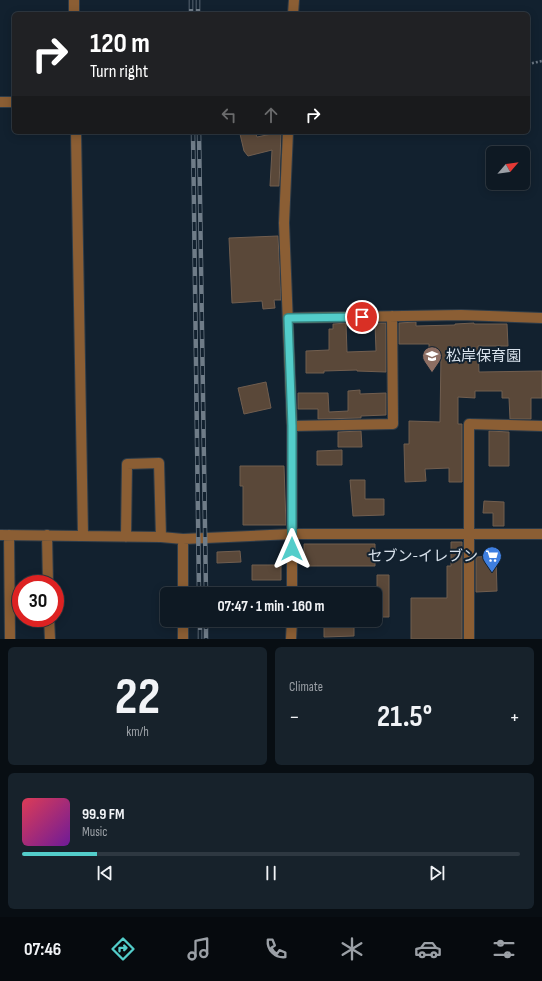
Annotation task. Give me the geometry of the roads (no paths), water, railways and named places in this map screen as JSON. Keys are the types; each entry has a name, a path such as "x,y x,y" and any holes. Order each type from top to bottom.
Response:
{"street":[{"path":"74,0 74,12"},
{"path":"293,12 294,0"},
{"path":"0,102 12,102"},
{"path":"76,134 83,536"},
{"path":"288,134 284,222 292,426 292,587"},
{"path":"288,318 461,315 542,318"},
{"path":"292,426 393,424 392,316"},
{"path":"469,639 469,424 542,426"},
{"path":"126,536 126,464 159,463 161,537"},
{"path":"10,639 5,535 126,536 183,539 292,534 542,534"},
{"path":"46,535 48,575"},
{"path":"183,539 183,587"},
{"path":"49,627 50,639"},
{"path":"183,627 183,639"},
{"path":"291,639 292,627"}],"railway":[{"path":"191,0 191,12"},
{"path":"198,0 198,12"},
{"path":"193,134 199,587"},
{"path":"199,134 206,587"},
{"path":"200,627 200,639"},
{"path":"206,627 206,639"}],"place":[{"name":"松岸保育園","path":"432,373"},
{"name":"セブン-イレブン","path":"492,573"}]}
